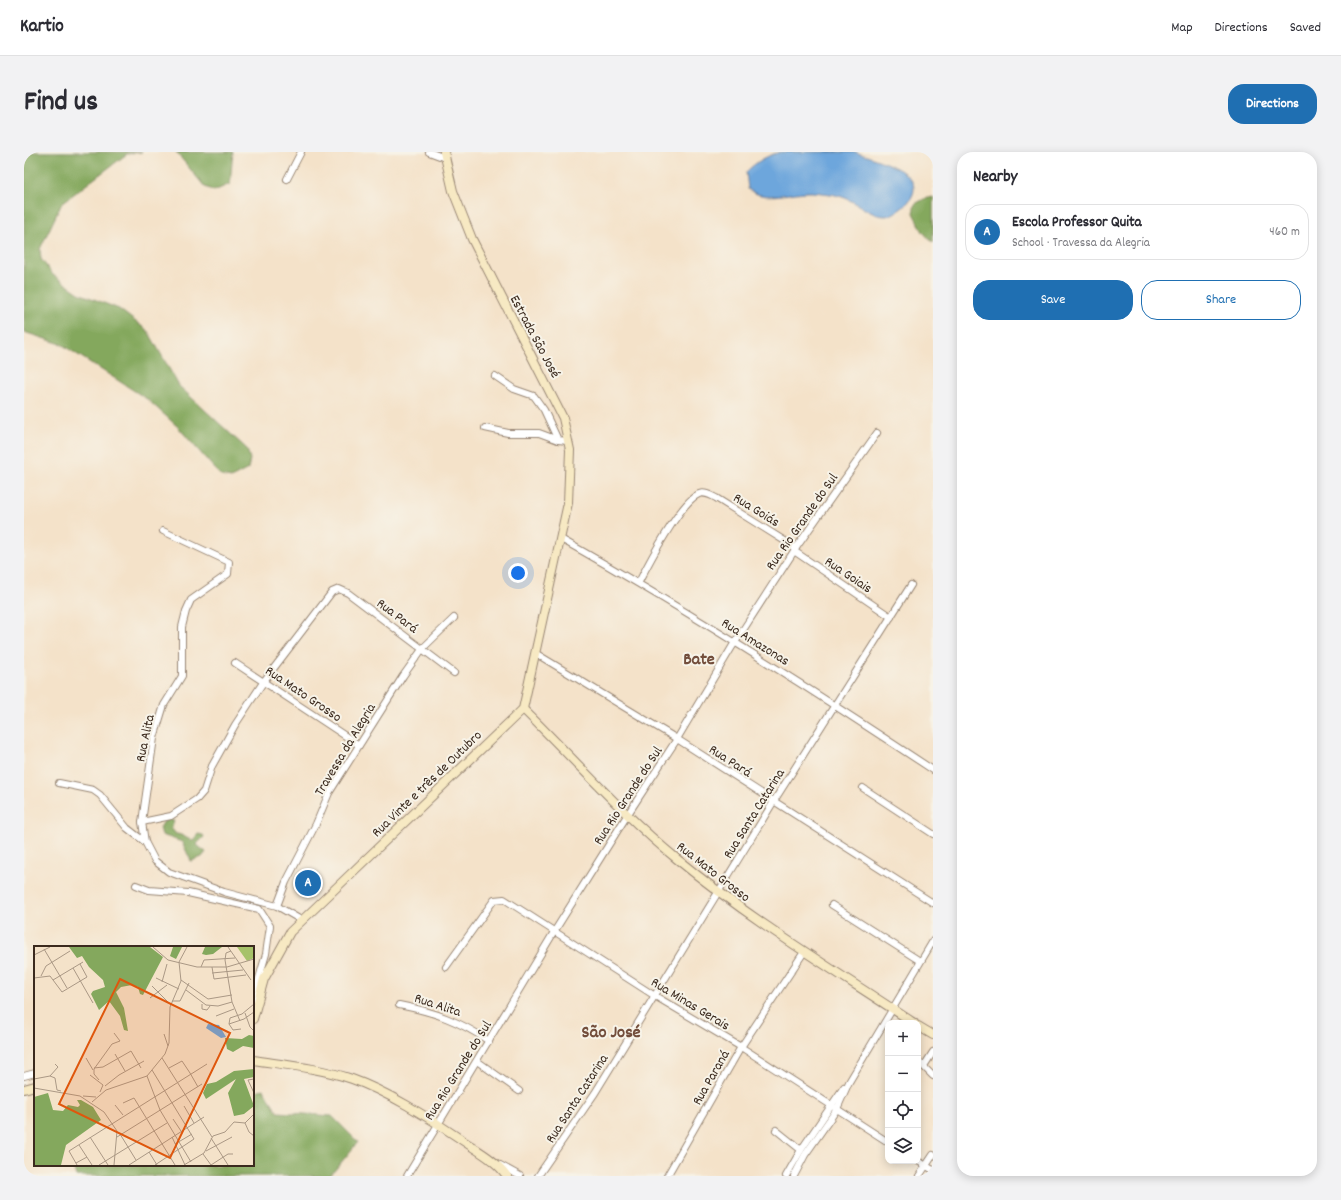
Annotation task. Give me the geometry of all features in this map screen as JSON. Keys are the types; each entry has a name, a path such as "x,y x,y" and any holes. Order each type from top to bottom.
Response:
{"street":[{"path":"287,180 301,152"},
{"path":"429,152 445,155"},
{"name":"Estrada São José","path":"445,155 453,191 472,239 563,418 568,441 571,467 569,492 561,539"},
{"path":"495,376 514,389 534,396 544,410 558,440"},
{"path":"485,428 508,433 539,433 558,440 568,441"},
{"name":"Rua Rio Grande do Sul","path":"407,1176 554,932 677,739 735,641 795,549 877,433"},
{"name":"Rua Goiás","path":"639,582 674,521 692,497 704,493 795,549"},
{"name":"Rua Alita","path":"163,531 215,554 230,564 228,574 191,600 186,611 182,627 182,676 164,705 158,721 142,822 145,842 155,861 169,872 224,892 277,906 301,920"},
{"path":"522,709 561,539"},
{"name":"Rua Amazonas","path":"561,539 639,582 735,641 933,770"},
{"name":"Rua Goiais","path":"795,549 891,617"},
{"name":"Rua Santa Catarina","path":"538,1176 595,1093 718,892 911,585"},
{"name":"Rua Pará","path":"264,681 326,598 332,592 342,589 454,673"},
{"name":"Travessa da Alegria","path":"277,906 286,882 316,824 329,793 422,648 454,618"},
{"name":"Rua Pará","path":"534,653 677,739 933,903"},
{"name":"Rua Mato Grosso","path":"235,663 359,745"},
{"path":"142,822 171,816 197,799 204,791 212,766 235,725 264,681"},
{"name":"Rua Mato Grosso","path":"522,709 661,846 718,892 804,952 909,1020"},
{"name":"Rua Vinte e três de Outubro","path":"254,1015 264,980 283,942 301,920 522,709"},
{"path":"59,783 93,790 100,795 127,828 145,842"},
{"path":"863,788 933,834"},
{"path":"136,885 149,890 188,893 259,909 270,926 266,954 254,996"},
{"name":"Rua Minas Gerais","path":"446,967 494,900 504,898 554,932 655,996 741,1047 885,1140"},
{"path":"832,906 920,961"},
{"path":"786,1176 830,1105 849,1082 882,1029 892,1009 933,941"},
{"name":"Rua Paraná","path":"667,1176 741,1047 804,952"},
{"name":"Rua Alita","path":"399,1005 433,1012 466,1025 489,1041"},
{"path":"921,1028 933,1035"},
{"path":"924,1066 933,1052"},
{"path":"254,1060 324,1071 371,1087 437,1124 520,1176"},
{"path":"477,1061 519,1091"},
{"path":"921,1063 931,1074"},
{"path":"931,1074 933,1066"},
{"path":"24,1076 34,1073"},
{"path":"794,1176 805,1155 837,1109 849,1082"},
{"path":"24,1089 34,1086"},
{"path":"776,1130 801,1150"},
{"path":"919,1176 933,1155"},
{"path":"921,1162 933,1170"},
{"path":"499,1164 506,1176"}],"green space":[{"path":"24,152 142,152 127,154 62,203 40,249 41,259 53,275 79,293 119,309 148,331 179,386 247,449 250,459 248,469 231,478 221,476 178,427 147,399 61,344 24,332"},
{"path":"176,152 233,152 230,184 214,191 205,187"},
{"path":"933,197 933,243 923,232 913,213 915,204 924,199"},
{"path":"168,819 174,821 171,828 176,834 193,840 198,834 203,835 204,837 197,844 206,852 202,857 191,861 182,842 162,835 160,828 164,821"},
{"path":"263,1089 278,1112 332,1116 358,1142 330,1176 76,1176 74,1170 77,1166 254,1166 254,1092"}],"water":[{"path":"781,152 855,152 886,163 907,175 913,183 914,191 905,206 889,215 881,216 850,200 833,195 804,192 770,196 755,193 748,189 746,172 762,159"}],"place":[{"name":"Escola Professor Quita","path":"308,883"}],"district":[{"name":"Bate","path":"699,658"},
{"name":"São José","path":"611,1031"}]}
